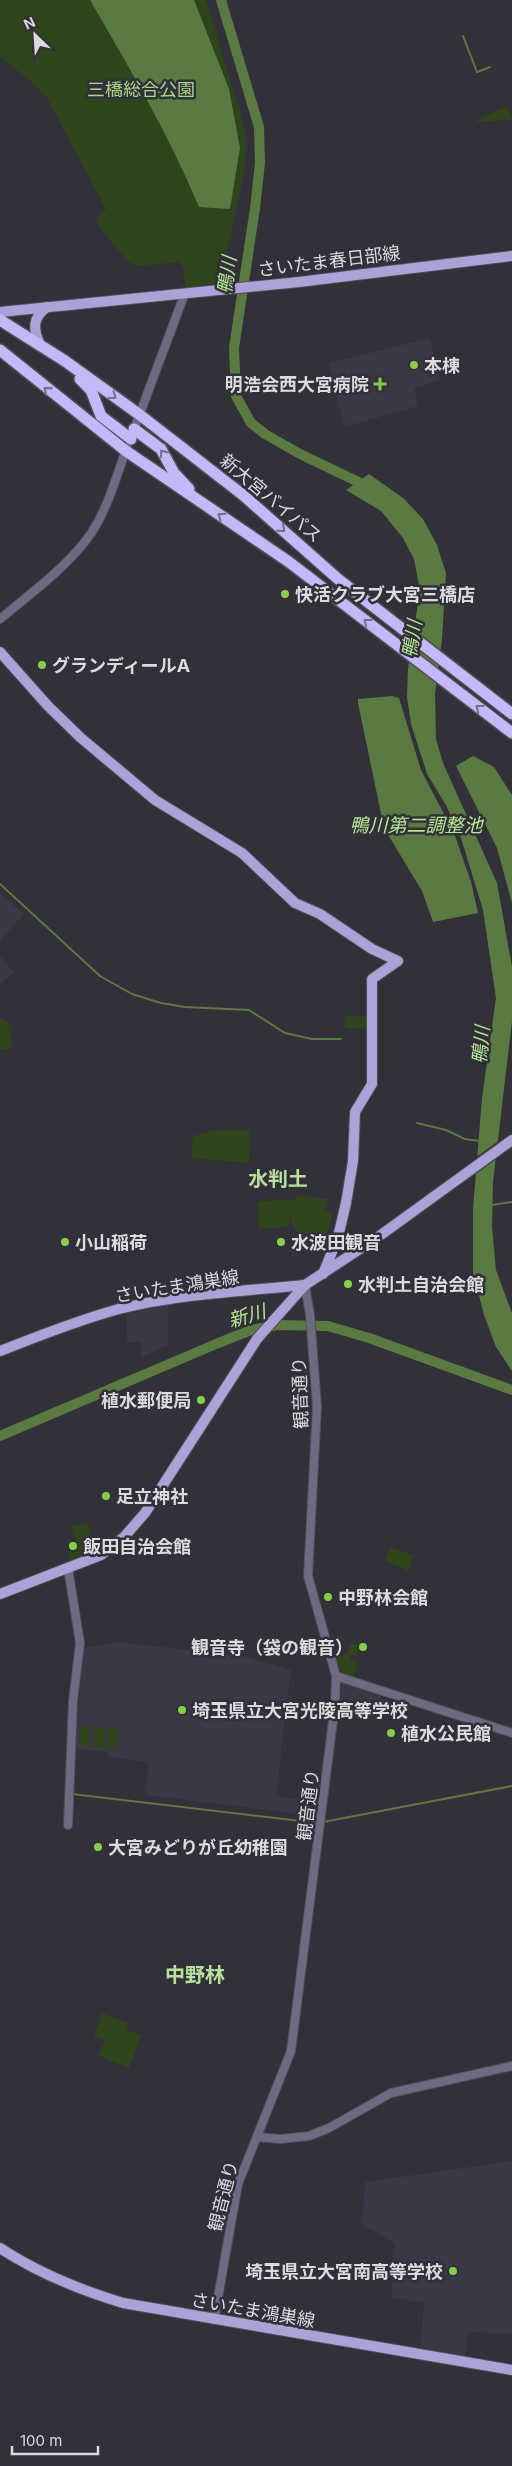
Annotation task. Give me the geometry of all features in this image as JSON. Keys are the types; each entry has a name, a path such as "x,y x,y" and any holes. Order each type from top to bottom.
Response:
{"highway":[{"name":"新大宮バイパス","path":"0,320 55,355 140,415 243,495 338,579 512,714"},
{"path":"0,350 126,452 289,562 512,733"},
{"path":"55,355 91,390 101,416 161,449 174,472 204,504"}],"main road":[{"name":"さいたま春日部線","path":"0,312 262,286 512,256"},
{"path":"40,345 35,323 40,313 47,307"},
{"path":"0,652 48,706 81,738 155,800 242,852 295,903 335,924 385,957 398,961 372,978 372,1084 355,1112 353,1161 347,1196 338,1237 323,1274"},
{"path":"0,1594 109,1551 138,1522 258,1338 275,1316 305,1286 512,1140"},
{"name":"さいたま鴻巣線","path":"0,1351 119,1309 158,1301 305,1286"},
{"name":"さいたま鴻巣線","path":"0,2248 38,2270 96,2295 123,2303 512,2370"}],"street":[{"path":"0,619 68,560 88,538 101,516 184,293"},
{"name":"観音通り","path":"214,2320 234,2199 243,2170 284,2070 295,2030 335,1705 336,1676 308,1576 317,1426 317,1391 310,1315 305,1286"},
{"path":"68,1568 80,1642 73,1701 68,1826"},
{"path":"336,1676 512,1733"},
{"path":"257,2137 280,2139 309,2136 329,2128 391,2093 512,2066"}],"shaded area":[{"name":"明浩会西大宮病院","path":"430,338 440,380 414,388 418,406 344,427 329,363"},
{"path":"0,894 24,914 0,941"},
{"path":"0,956 14,972 0,985"},
{"path":"168,1305 168,1345 141,1358 141,1342 127,1342 127,1314"},
{"name":"埼玉県立大宮光陵高等学校","path":"117,1642 244,1656 291,1670 276,1796 318,1803 317,1816 146,1795 148,1762 109,1757 106,1752 76,1749 82,1648"},
{"path":"342,1683 381,1695 379,1716 340,1711"},
{"name":"埼玉県立大宮南高等学校","path":"512,2161 512,2334 468,2332 465,2357 420,2348 424,2303 391,2297 395,2244 362,2224 365,2182"}],"green space":[{"name":"三橋総合公園","path":"0,0 206,0 243,122 247,147 243,178 220,283 186,287 183,266 178,262 137,266 128,262 98,225 98,218 106,209 47,98 35,85 0,56"},
{"path":"507,106 512,120 473,122"},
{"path":"346,1015 369,1017 370,1029 345,1028"},
{"path":"0,1018 10,1024 13,1031 10,1032 13,1048 0,1050"},
{"path":"214,1130 250,1130 249,1163 191,1158 193,1136"},
{"path":"296,1195 328,1199 324,1211 332,1214 323,1252 308,1247 309,1239 299,1235 291,1222 291,1216 288,1227 259,1229 258,1201 294,1200"},
{"path":"88,1523 91,1537 99,1537 102,1550 72,1563 68,1554 79,1551 72,1526"},
{"path":"391,1547 414,1556 409,1571 385,1561"},
{"path":"350,1643 357,1645 357,1656 351,1655 350,1660 357,1662 354,1679 341,1671 336,1657 347,1654"},
{"path":"81,1725 91,1726 89,1747 79,1746"},
{"path":"95,1727 105,1728 103,1748 93,1747"},
{"path":"108,1728 118,1729 116,1750 106,1749"},
{"path":"102,2013 128,2023 126,2030 141,2035 129,2068 99,2056 105,2040 94,2036"}],"water":[{"path":"90,0 194,0 229,89 240,148 230,209 199,207 162,128"},
{"path":"369,474 403,498 423,519 437,545 446,573 442,639 435,694 436,739 443,763 497,883 512,967 512,1021 493,1182 492,1227 496,1270 512,1313 512,1371 496,1347 484,1315 473,1272 473,1209 482,1098 496,998 483,910 461,838 446,805 427,774 411,724 407,697 408,669 420,590 414,559 403,538 381,511 346,490"},
{"name":"鴨川第二調整池","path":"392,696 399,698 421,770 454,833 471,882 478,913 433,922 422,891 384,828 358,699"},
{"name":"鴨川第二調整池","path":"473,756 494,767 512,795 512,903 497,848 456,766"}],"pier":[{"path":"500,1140 498,1158 473,1176 475,1158"}],"waterway":[{"name":"鴨川","path":"221,0 259,127 260,163 255,208 234,348 236,396 251,423 265,434 300,454 369,487"},
{"path":"463,36 477,72 490,67"},
{"path":"0,884 100,976 132,994 161,1003 185,1007 249,1010 285,1033 312,1039 341,1039"},
{"path":"485,1036 493,1037"},
{"path":"417,1123 446,1130 465,1139 479,1141"},
{"path":"492,1205 512,1202"},
{"name":"新川","path":"0,1436 251,1330 278,1325 328,1326 369,1338 512,1390"},
{"path":"323,1822 512,1786"},
{"path":"72,1794 318,1823"}],"place":[{"name":"本棟","path":"414,365"},
{"name":"明浩会西大宮病院","path":"380,384"},
{"name":"快活クラブ大宮三橋店","path":"285,594"},
{"name":"グランディールA","path":"42,665"},
{"name":"小山稲荷","path":"65,1242"},
{"name":"水波田観音","path":"281,1242"},
{"name":"水判土自治会館","path":"348,1284"},
{"name":"植水郵便局","path":"201,1400"},
{"name":"足立神社","path":"106,1496"},
{"name":"飯田自治会館","path":"73,1546"},
{"name":"中野林会館","path":"328,1597"},
{"name":"観音寺（袋の観音）","path":"363,1647"},
{"name":"埼玉県立大宮光陵高等学校","path":"182,1710"},
{"name":"植水公民館","path":"391,1733"},
{"name":"大宮みどりが丘幼稚園","path":"98,1847"},
{"name":"埼玉県立大宮南高等学校","path":"453,2271"}],"district":[{"name":"水判土","path":"278,1179"},
{"name":"中野林","path":"195,1975"}]}
